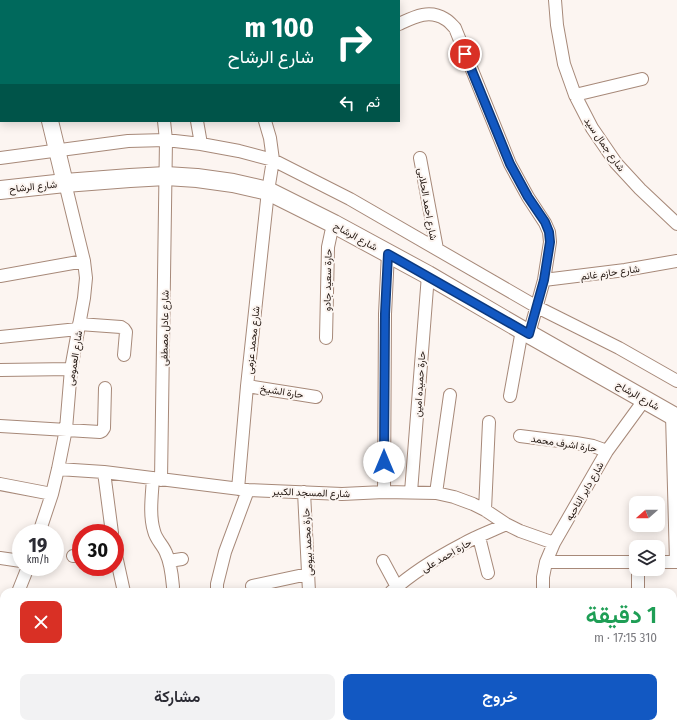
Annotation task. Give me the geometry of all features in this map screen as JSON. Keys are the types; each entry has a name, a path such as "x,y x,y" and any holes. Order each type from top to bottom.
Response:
{"main road":[{"name":"شارع الرشاح","path":"0,190 65,182 166,176 197,178 233,183 268,191 334,224 428,275 676,416"}],"street":[{"name":"شارع جمال سيد","path":"556,0 557,25 564,64 575,95 592,128 616,163 640,189 677,224"},
{"path":"400,24 421,15 433,14 445,19 455,28 510,164 528,197 545,222 549,232 550,242 544,280 537,306 526,332 510,396"},
{"path":"575,95 642,79"},
{"path":"50,122 65,182"},
{"name":"شارع عادل مصطفى","path":"164,122 166,140 166,176 157,479 151,508 152,526 156,538 166,551 174,587"},
{"path":"197,122 201,144"},
{"name":"شارع محمد عزمى","path":"217,588 225,552 243,490 247,386 272,160 270,138 265,122"},
{"path":"0,158 128,142 166,140 201,144 239,151 272,160 350,199 537,306 618,348 677,381"},
{"name":"شارع احمد الحلابى","path":"420,158 437,249"},
{"name":"شارع العمومى","path":"42,524 52,494 66,430 71,369 84,298 86,278 84,261 65,182"},
{"name":"حارة سعيد جادو","path":"326,338 328,247 334,224"},
{"path":"384,492 385,314 388,254"},
{"path":"0,276 84,261"},
{"name":"شارع حازم غانم","path":"544,280 625,270 677,261"},
{"name":"حارة حميده امين","path":"411,492 428,275"},
{"path":"0,337 79,326 121,327 126,332 124,355"},
{"path":"0,370 71,369"},
{"name":"حارة الشيخ","path":"247,386 316,397"},
{"path":"0,426 100,432 104,428 105,388"},
{"path":"436,493 450,395"},
{"name":"شارع داير الناحيه","path":"543,588 543,577 546,562 554,543 607,451 645,399"},
{"path":"665,562 677,562 676,416"},
{"path":"485,510 489,422"},
{"name":"حارة اشرف محمد","path":"520,436 582,444 607,451"},
{"name":"شارع المسجد الكبير","path":"58,469 104,472 243,490 342,494 384,492 436,493 454,497 473,504 520,531 554,543"},
{"path":"104,472 111,524"},
{"path":"0,484 52,494"},
{"name":"حارة محمد بيومى","path":"304,492 309,588"},
{"name":"حارة احمد على","path":"395,588 438,558 464,543 506,524"},
{"path":"479,536 488,573"},
{"path":"0,558 12,560"},
{"path":"169,561 182,559"},
{"path":"383,561 394,588"},
{"path":"546,562 629,562"},
{"path":"252,586 308,574"},
{"path":"20,588 24,576"},
{"path":"120,576 123,588"},
{"path":"638,576 638,588"}],"route":[{"path":"384,462 385,314 388,254 428,275 529,334 544,280 550,242 549,232 545,222 518,181 502,147 465,54"}]}
